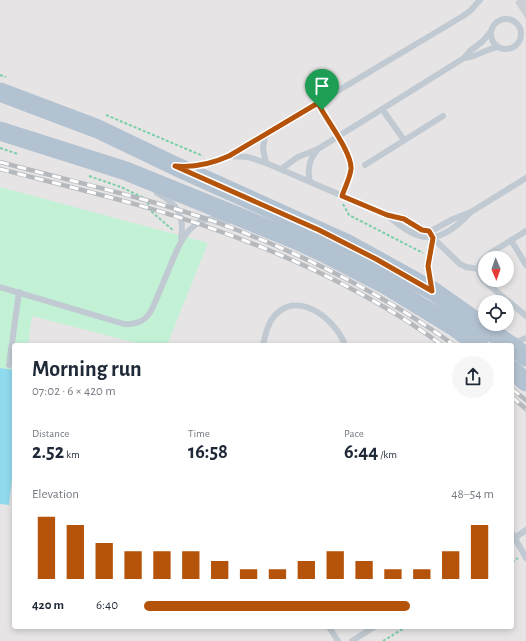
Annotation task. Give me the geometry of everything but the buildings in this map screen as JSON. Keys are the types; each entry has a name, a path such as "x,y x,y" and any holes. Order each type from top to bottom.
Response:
{"main road":[{"path":"0,92 98,129 175,166 319,230 376,259 432,291 514,343 526,358"},
{"path":"0,131 126,171 296,240 355,268 384,284 476,343"},
{"path":"514,372 526,382"}],"lane":[{"path":"175,166 201,166 217,162 229,156 463,16 480,0"},
{"path":"281,169 298,157 318,149 338,137 464,58 470,51 483,41 491,31 494,24 502,19 517,22 520,27 522,37 517,45 507,50 498,47 487,49 471,57 464,58"},
{"path":"491,31 492,39 498,47"},
{"path":"382,109 404,140"},
{"path":"365,166 443,116"},
{"path":"266,135 263,149 266,163"},
{"path":"310,182 309,164 318,149"},
{"path":"229,156 248,157 266,163 387,215 404,219 422,230 429,231 471,212 526,178"},
{"path":"126,171 142,184"},
{"path":"0,287 124,324 139,323 147,318 152,310 181,239 182,223 178,210 170,200 150,190"},
{"path":"387,215 399,225 413,233 422,237 433,238 444,235 471,212"},
{"path":"181,239 191,228 204,221 219,219 232,223"},
{"path":"429,231 433,238 460,264 466,267 478,269"},
{"path":"494,251 526,231"},
{"path":"272,238 296,240"},
{"path":"432,291 429,256 433,238"},
{"path":"511,240 526,265"},
{"path":"491,287 526,316"},
{"path":"9,364 19,292"},
{"path":"264,343 269,324 276,314 287,308 300,306 313,309 327,319 339,333 344,343"},
{"path":"514,536 526,530"},
{"path":"514,539 526,558"},
{"path":"330,629 338,641"},
{"path":"352,641 371,629"}],"path":[{"path":"318,103 348,154 351,164 349,177 342,196 343,206 349,215 429,256"},
{"path":"0,148 22,155"},
{"path":"86,175 121,187 146,199 152,212 181,239"},
{"path":"383,641 403,629"}],"shaded area":[{"path":"0,0 526,0 526,641 0,641"}],"green space":[{"path":"0,187 208,243 168,343 136,343 32,316 28,343 12,343 12,370 0,368"}],"water":[{"path":"0,368 12,370 12,478 9,505 0,504"}],"railway":[{"path":"0,162 166,206 221,224 282,248 371,292 427,326 451,343"},
{"path":"0,169 138,205 248,242 306,266 335,280 390,310 439,343"},
{"path":"514,391 526,400"},
{"path":"514,399 526,409"}],"route":[{"path":"318,103 322,110 350,159 351,170 342,196 387,215 404,219 422,230 429,231 433,238 428,266 432,291 348,244 175,166 192,167 217,162 318,103"}]}
